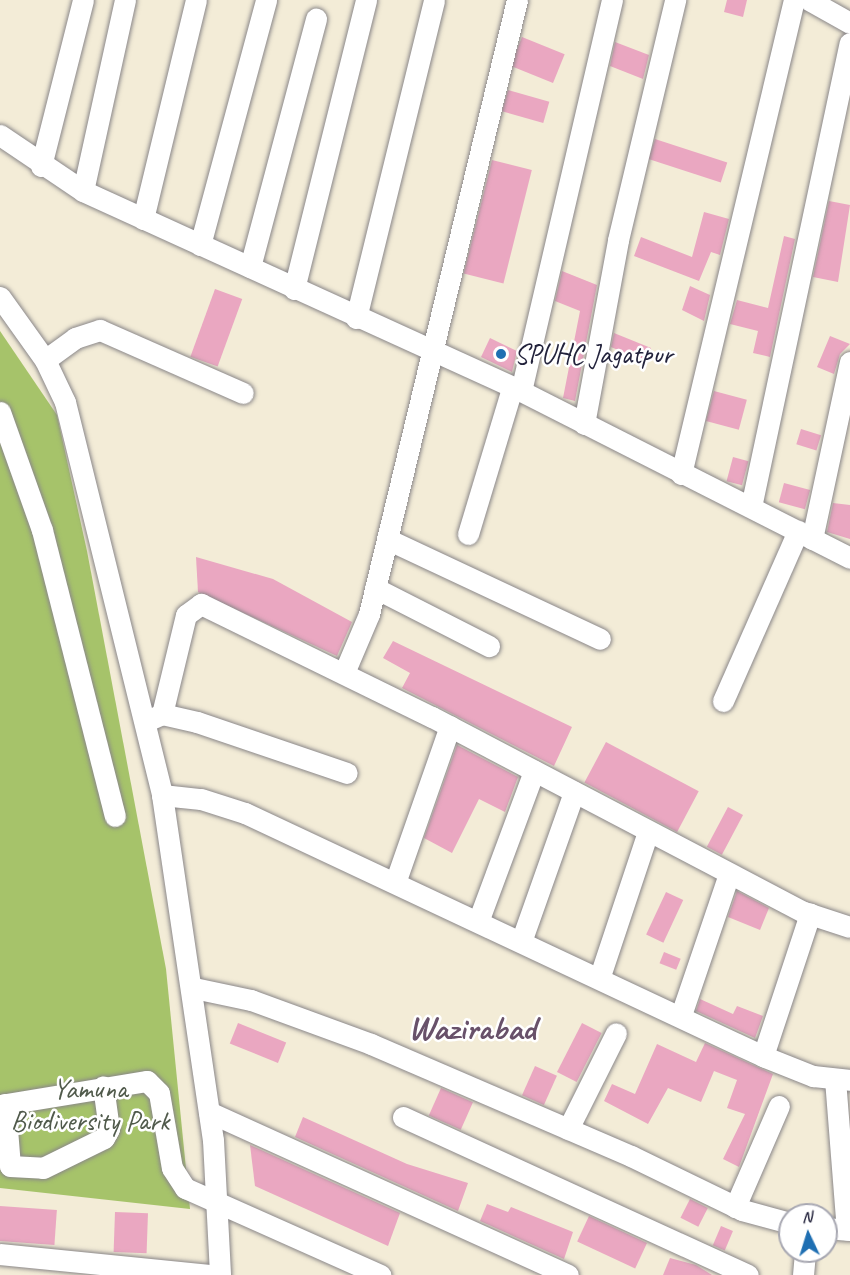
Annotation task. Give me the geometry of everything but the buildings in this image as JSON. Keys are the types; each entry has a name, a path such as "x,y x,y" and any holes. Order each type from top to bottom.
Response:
{"street":[{"path":"41,166 83,0"},
{"path":"83,191 125,0"},
{"path":"143,219 196,0"},
{"path":"200,245 266,0"},
{"path":"294,289 366,0"},
{"path":"356,318 434,0"},
{"path":"344,673 375,588 434,356 517,0"},
{"path":"468,534 517,390 612,0"},
{"path":"584,424 618,240 675,0"},
{"path":"681,474 794,0"},
{"path":"809,0 845,14"},
{"path":"250,267 316,19"},
{"path":"751,507 850,43"},
{"path":"0,135 41,166 83,191 250,267 434,356 517,390 850,558"},
{"path":"0,297 45,360 81,456 142,723 162,795 194,988 210,1112 220,1275"},
{"path":"45,360 75,338 100,330 243,393"},
{"path":"723,701 805,535 850,362"},
{"path":"0,412 42,530 115,816"},
{"path":"387,540 600,639"},
{"path":"375,588 489,646"},
{"path":"162,714 192,605 201,604 236,618 450,726 729,874 810,914 850,927"},
{"path":"142,723 162,714 347,773"},
{"path":"396,880 450,726"},
{"path":"479,919 534,771"},
{"path":"522,939 574,792"},
{"path":"162,795 201,799 245,813 522,939 763,1056 843,1079 849,1230"},
{"path":"600,976 648,831"},
{"path":"681,1015 729,874"},
{"path":"763,1056 810,914"},
{"path":"194,988 251,1000 371,1044 568,1129 735,1207 778,1220"},
{"path":"568,1129 616,1033"},
{"path":"103,1086 108,1129 104,1138 43,1168 10,1166 2,1105 103,1086 138,1080 154,1085 177,1180 216,1202 380,1275"},
{"path":"735,1207 779,1106"},
{"path":"210,1112 568,1275"},
{"path":"403,1118 748,1275"},
{"path":"0,1254 209,1275"}],"green space":[{"name":"Yamuna Biodiversity Park","path":"0,331 57,415 87,551 166,969 190,1209 0,1188"}],"place":[{"name":"SPUHC Jagatpur","path":"501,354"}],"district":[{"name":"Wazirabad","path":"472,1028"}]}
